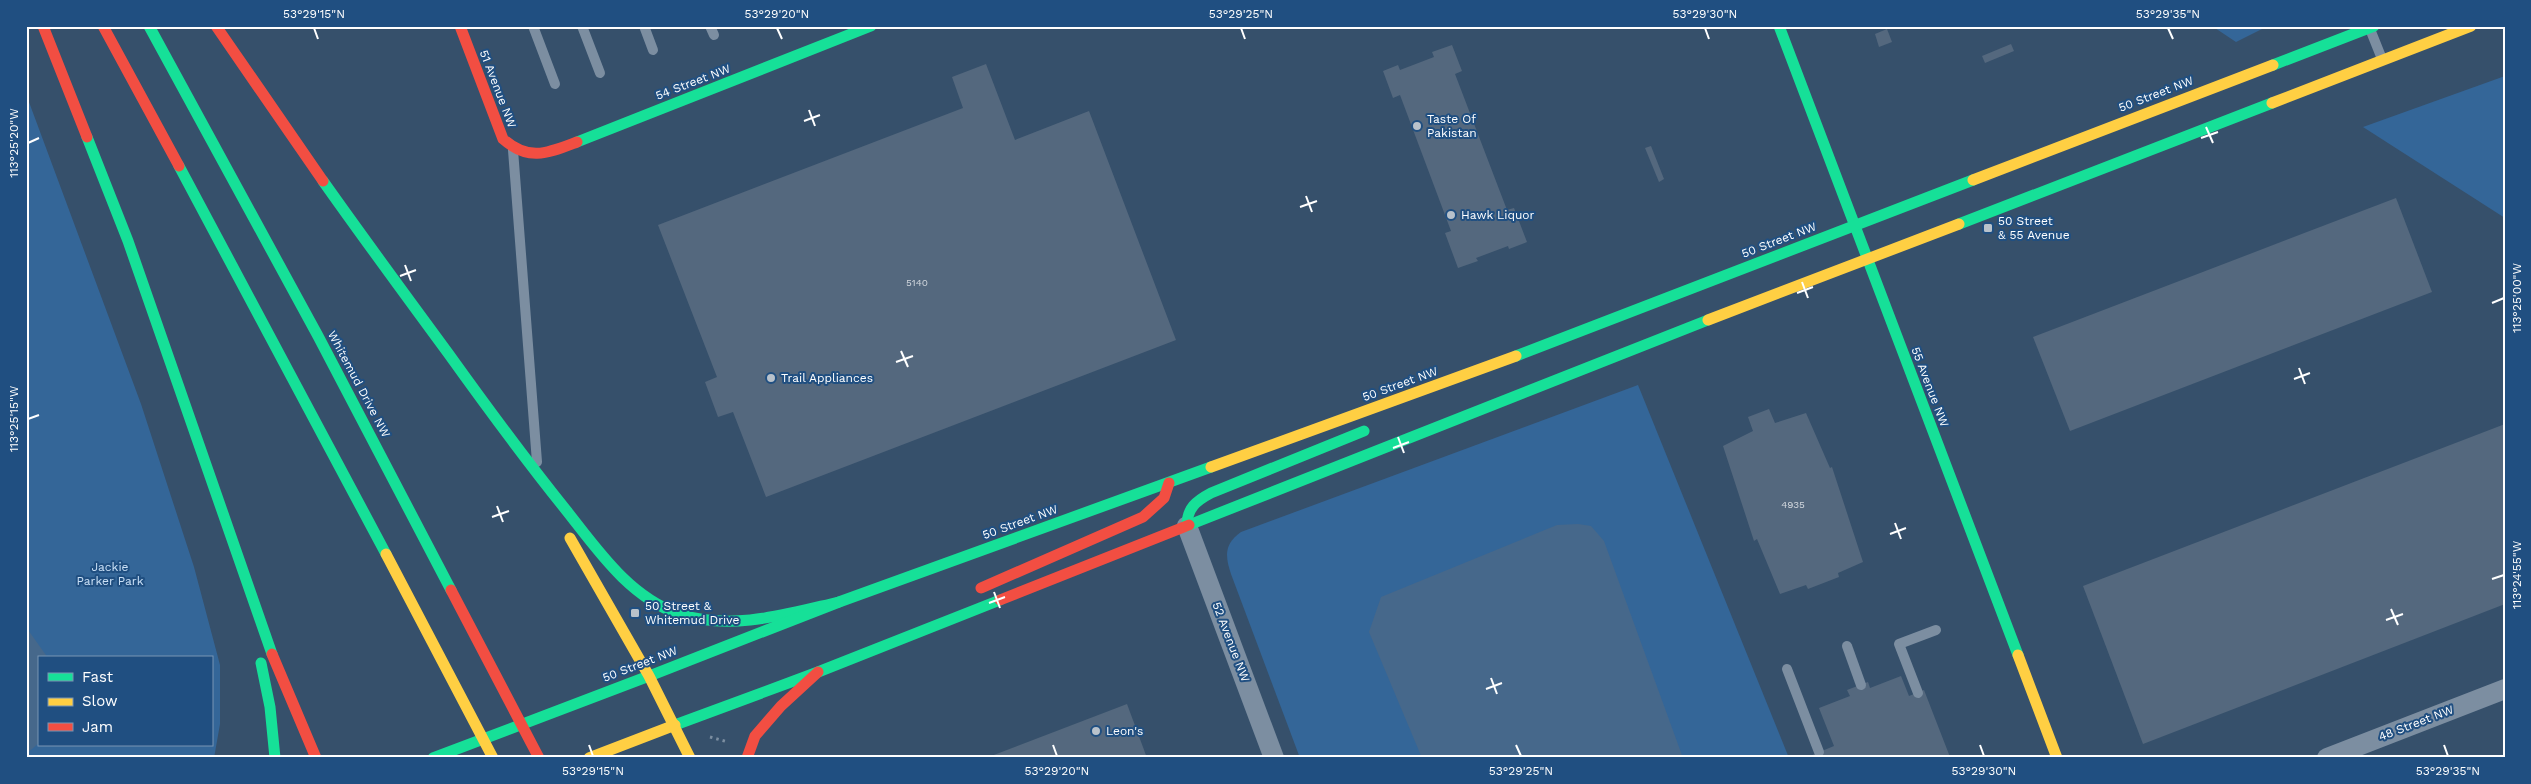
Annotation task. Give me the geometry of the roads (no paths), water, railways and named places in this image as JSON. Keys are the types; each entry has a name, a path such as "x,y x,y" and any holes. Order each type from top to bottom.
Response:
{"main road":[{"path":"43,26 128,241 243,574 289,698 316,758"},
{"path":"103,26 282,358 493,758"},
{"name":"Whitemud Drive NW","path":"149,26 318,336 539,758"},
{"path":"216,26 282,127 524,459 617,574 644,597 675,612 698,620 755,620 839,602"},
{"name":"51 Avenue NW","path":"460,26 498,129 503,138 518,150"},
{"name":"54 Street NW","path":"518,150 538,155 566,146 871,26"},
{"name":"55 Avenue NW","path":"1779,26 2057,758"},
{"path":"589,758 818,672 1187,526 2471,26"},
{"name":"50 Street NW","path":"432,758 839,602 1485,368 2372,27"},
{"path":"1408,409 1485,368"},
{"path":"1187,526 1186,514 1194,503 1211,492 1374,427"},
{"path":"524,459 649,676 690,758"},
{"path":"971,594 1143,517 1164,498 1169,483"},
{"path":"243,574 270,706 275,758"},
{"path":"914,633 954,605"},
{"path":"747,758 755,736 781,706 818,672"}],"street":[{"name":"52 Avenue NW","path":"1187,526 1274,758"},
{"name":"48 Street NW","path":"2327,758 2505,689"}],"lane":[{"path":"533,26 555,84"},
{"path":"582,26 600,73"},
{"path":"644,26 653,50"},
{"path":"2372,27 2382,61"},
{"path":"518,150 538,476"},
{"path":"1918,692 1899,644 1936,630"},
{"path":"1847,646 1861,685"},
{"path":"1787,669 1819,752"}],"place":[{"name":"Taste Of Pakistan","path":"1417,126"},
{"name":"Hawk Liquor","path":"1451,215"},
{"name":"50 Street & 55 Avenue","path":"1988,228"},
{"name":"Trail Appliances","path":"771,378"},
{"name":"50 Street & Whitemud Drive","path":"635,613"},
{"name":"Leon's","path":"1096,731"}],"park label":[{"name":"Jackie Parker Park","path":"110,574"}]}
